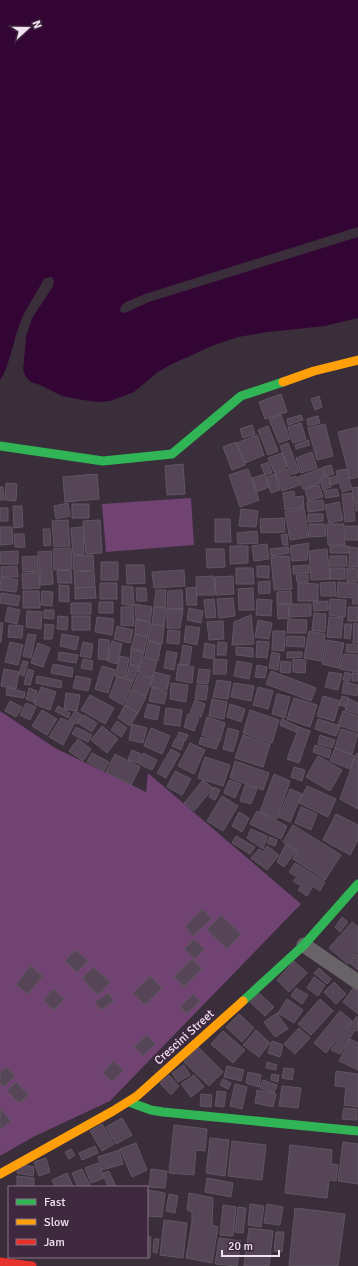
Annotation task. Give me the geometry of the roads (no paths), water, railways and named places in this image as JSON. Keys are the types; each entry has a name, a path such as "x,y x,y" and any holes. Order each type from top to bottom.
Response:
{"street":[{"path":"0,446 103,462 172,454 241,396 314,371 358,360"},
{"name":"Crescini Street","path":"0,1174 129,1102 144,1090 304,945 358,884"},
{"path":"304,945 358,982"},
{"path":"129,1102 151,1110 163,1112 358,1131"},
{"path":"0,1262 32,1266"}]}
